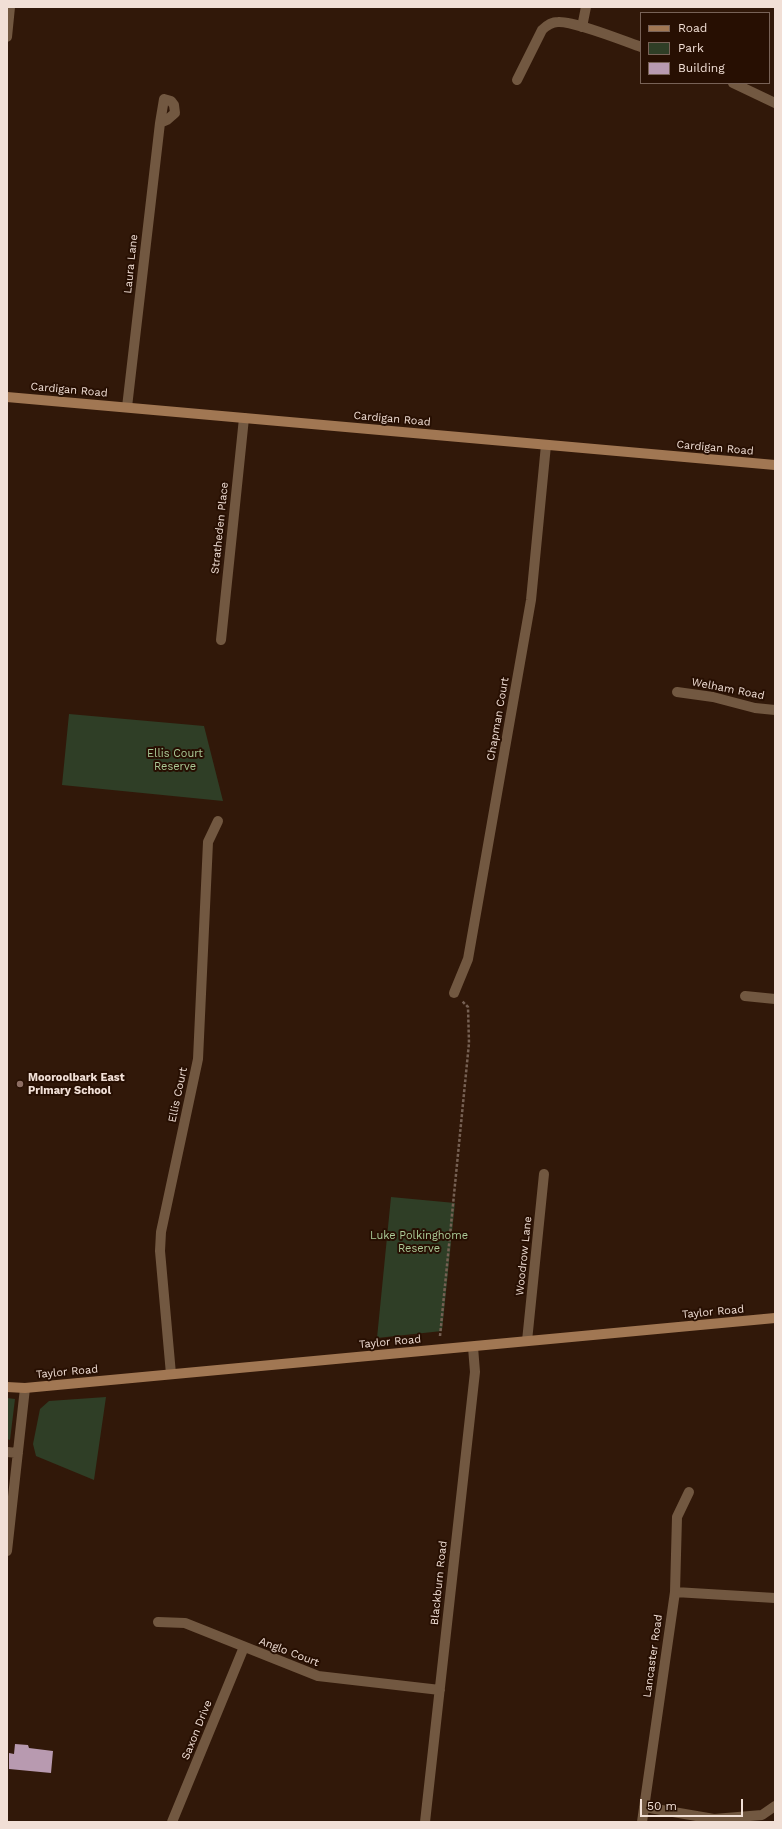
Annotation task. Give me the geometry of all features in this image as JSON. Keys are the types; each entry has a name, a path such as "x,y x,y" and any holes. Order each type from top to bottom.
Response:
{"street":[{"path":"7,37 10,7"},
{"path":"582,27 586,7"},
{"path":"517,80 542,30 548,24 558,22 582,27 640,47"},
{"path":"735,84 775,102"},
{"name":"Laura Lane","path":"127,407 160,123"},
{"name":"Cardigan Road","path":"7,397 775,465"},
{"name":"Stratheden Place","path":"221,640 244,418"},
{"name":"Chapman Court","path":"454,993 468,959 530,608 546,445"},
{"name":"Welham Road","path":"677,692 713,697 755,708 775,710"},
{"name":"Ellis Court","path":"171,1374 160,1251 161,1232 198,1059 208,842 218,821"},
{"path":"745,996 775,999"},
{"name":"Woodrow Lane","path":"527,1342 544,1174"},
{"name":"Taylor Road","path":"7,1387 25,1388 775,1318"},
{"name":"Blackburn Road","path":"425,1822 475,1372 473,1347"},
{"path":"7,1551 25,1388"},
{"path":"7,1452 18,1453"},
{"name":"Lancaster Road","path":"642,1822 675,1592 678,1517 689,1492"},
{"path":"675,1592 775,1598"},
{"name":"Anglo Court","path":"158,1622 185,1623 244,1648 318,1676 440,1690"},
{"name":"Saxon Drive","path":"172,1822 244,1648"},
{"path":"644,1807 714,1819 762,1815 775,1806"}],"path":[{"path":"440,1336 469,1043 468,1007 454,993"}],"green space":[{"name":"Ellis Court Reserve","path":"69,714 204,726 223,801 62,785"},
{"name":"Luke Polkinghome Reserve","path":"391,1197 455,1203 442,1331 377,1338"},
{"path":"106,1397 94,1480 36,1456 33,1444 40,1409 49,1401"},
{"path":"7,1398 15,1399 10,1440 7,1439"}],"building":[{"path":"15,1744 28,1745 29,1748 53,1751 51,1773 9,1769 9,1753 14,1754"}],"place":[{"name":"Mooroolbark East Primary School","path":"20,1084"}]}
